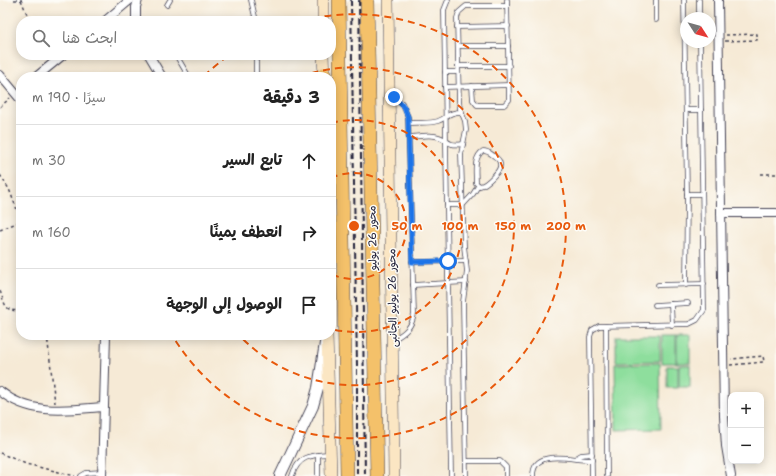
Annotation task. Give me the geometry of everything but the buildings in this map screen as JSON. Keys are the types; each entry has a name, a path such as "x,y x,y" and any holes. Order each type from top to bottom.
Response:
{"highway":[{"path":"339,0 347,476"},
{"name":"محور 26 يوليو","path":"367,0 377,476"},
{"path":"336,110 341,125"}],"main road":[{"path":"323,0 323,16"},
{"name":"محور 26 يوليو الجانبى","path":"388,0 394,476"},
{"path":"323,60 324,72"},
{"path":"327,340 331,476"}],"street":[{"path":"111,16 130,0"},
{"path":"136,16 138,0"},
{"path":"718,0 723,362 725,431 731,476"},
{"path":"42,72 57,60"},
{"path":"152,60 159,72"},
{"path":"0,75 16,90"},
{"path":"721,213 776,213"},
{"path":"102,474 106,340"},
{"path":"280,476 313,406 318,388 326,340"},
{"path":"0,391 10,399 32,408 56,410 104,407"}],"lane":[{"path":"167,5 170,0"},
{"path":"251,0 255,16"},
{"path":"448,0 444,10 451,476"},
{"path":"472,86 472,98 475,104 501,106 510,100 507,0"},
{"path":"656,0 656,20"},
{"path":"684,0 684,12"},
{"path":"699,0 699,12"},
{"path":"466,476 463,302 467,271 464,246 461,154 466,135 466,126 459,105 457,18 459,12 466,6 507,6"},
{"path":"457,27 508,26"},
{"path":"458,46 508,46"},
{"path":"685,48 687,194 686,285"},
{"path":"592,476 590,335 592,330 596,327 606,326 689,324 701,317 705,306 700,48"},
{"path":"179,60 186,72"},
{"path":"256,60 256,72"},
{"path":"458,66 509,66"},
{"path":"445,72 458,72"},
{"path":"445,87 510,85"},
{"path":"389,95 398,100 404,107 409,123 414,314 412,323 406,331 392,340"},
{"path":"686,110 701,110"},
{"path":"409,123 436,122 452,112 462,112"},
{"path":"409,137 434,136 453,145 463,144"},
{"path":"447,205 462,205 473,194 478,186 485,184 500,168 499,160 487,152 481,152 477,158 476,181 478,186"},
{"path":"687,194 702,194"},
{"path":"412,262 466,261"},
{"path":"413,285 466,282"},
{"path":"658,285 704,284"},
{"path":"655,305 688,303"},
{"path":"671,304 672,325"},
{"path":"606,326 607,476"},
{"path":"292,476 294,470 300,462 308,457 331,454"},
{"path":"576,458 581,455 592,454"},
{"path":"318,455 318,476"},
{"path":"533,476 535,465 543,459 576,458 582,460 592,460"},
{"path":"466,461 500,461 506,467 506,476"},
{"path":"81,476 86,473 102,474"}],"path":[{"path":"14,0 21,0 28,16"},
{"path":"757,34 757,40 719,39 757,34"},
{"path":"0,107 16,97"},
{"path":"761,174 776,174"},
{"path":"0,175 9,189 16,207"},
{"path":"0,230 16,222"},
{"path":"0,291 6,307 13,312 16,311"},
{"path":"48,340 56,410"},
{"path":"763,356 764,362 723,362 763,356"},
{"path":"0,453 26,464 77,476"}],"green space":[{"path":"662,335 676,335 676,363 662,363"},
{"path":"677,335 690,335 690,363 677,363"},
{"path":"616,336 660,336 660,361 616,362"},
{"path":"660,363 661,429 616,430 615,364"},
{"path":"679,365 690,365 690,387 679,387"},
{"path":"667,366 678,366 678,388 667,388"}],"railway":[{"path":"351,0 357,366 357,476"},
{"path":"359,0 365,476"}],"route":[{"path":"394,97 402,103 407,112 409,123 412,262 448,261"}]}
